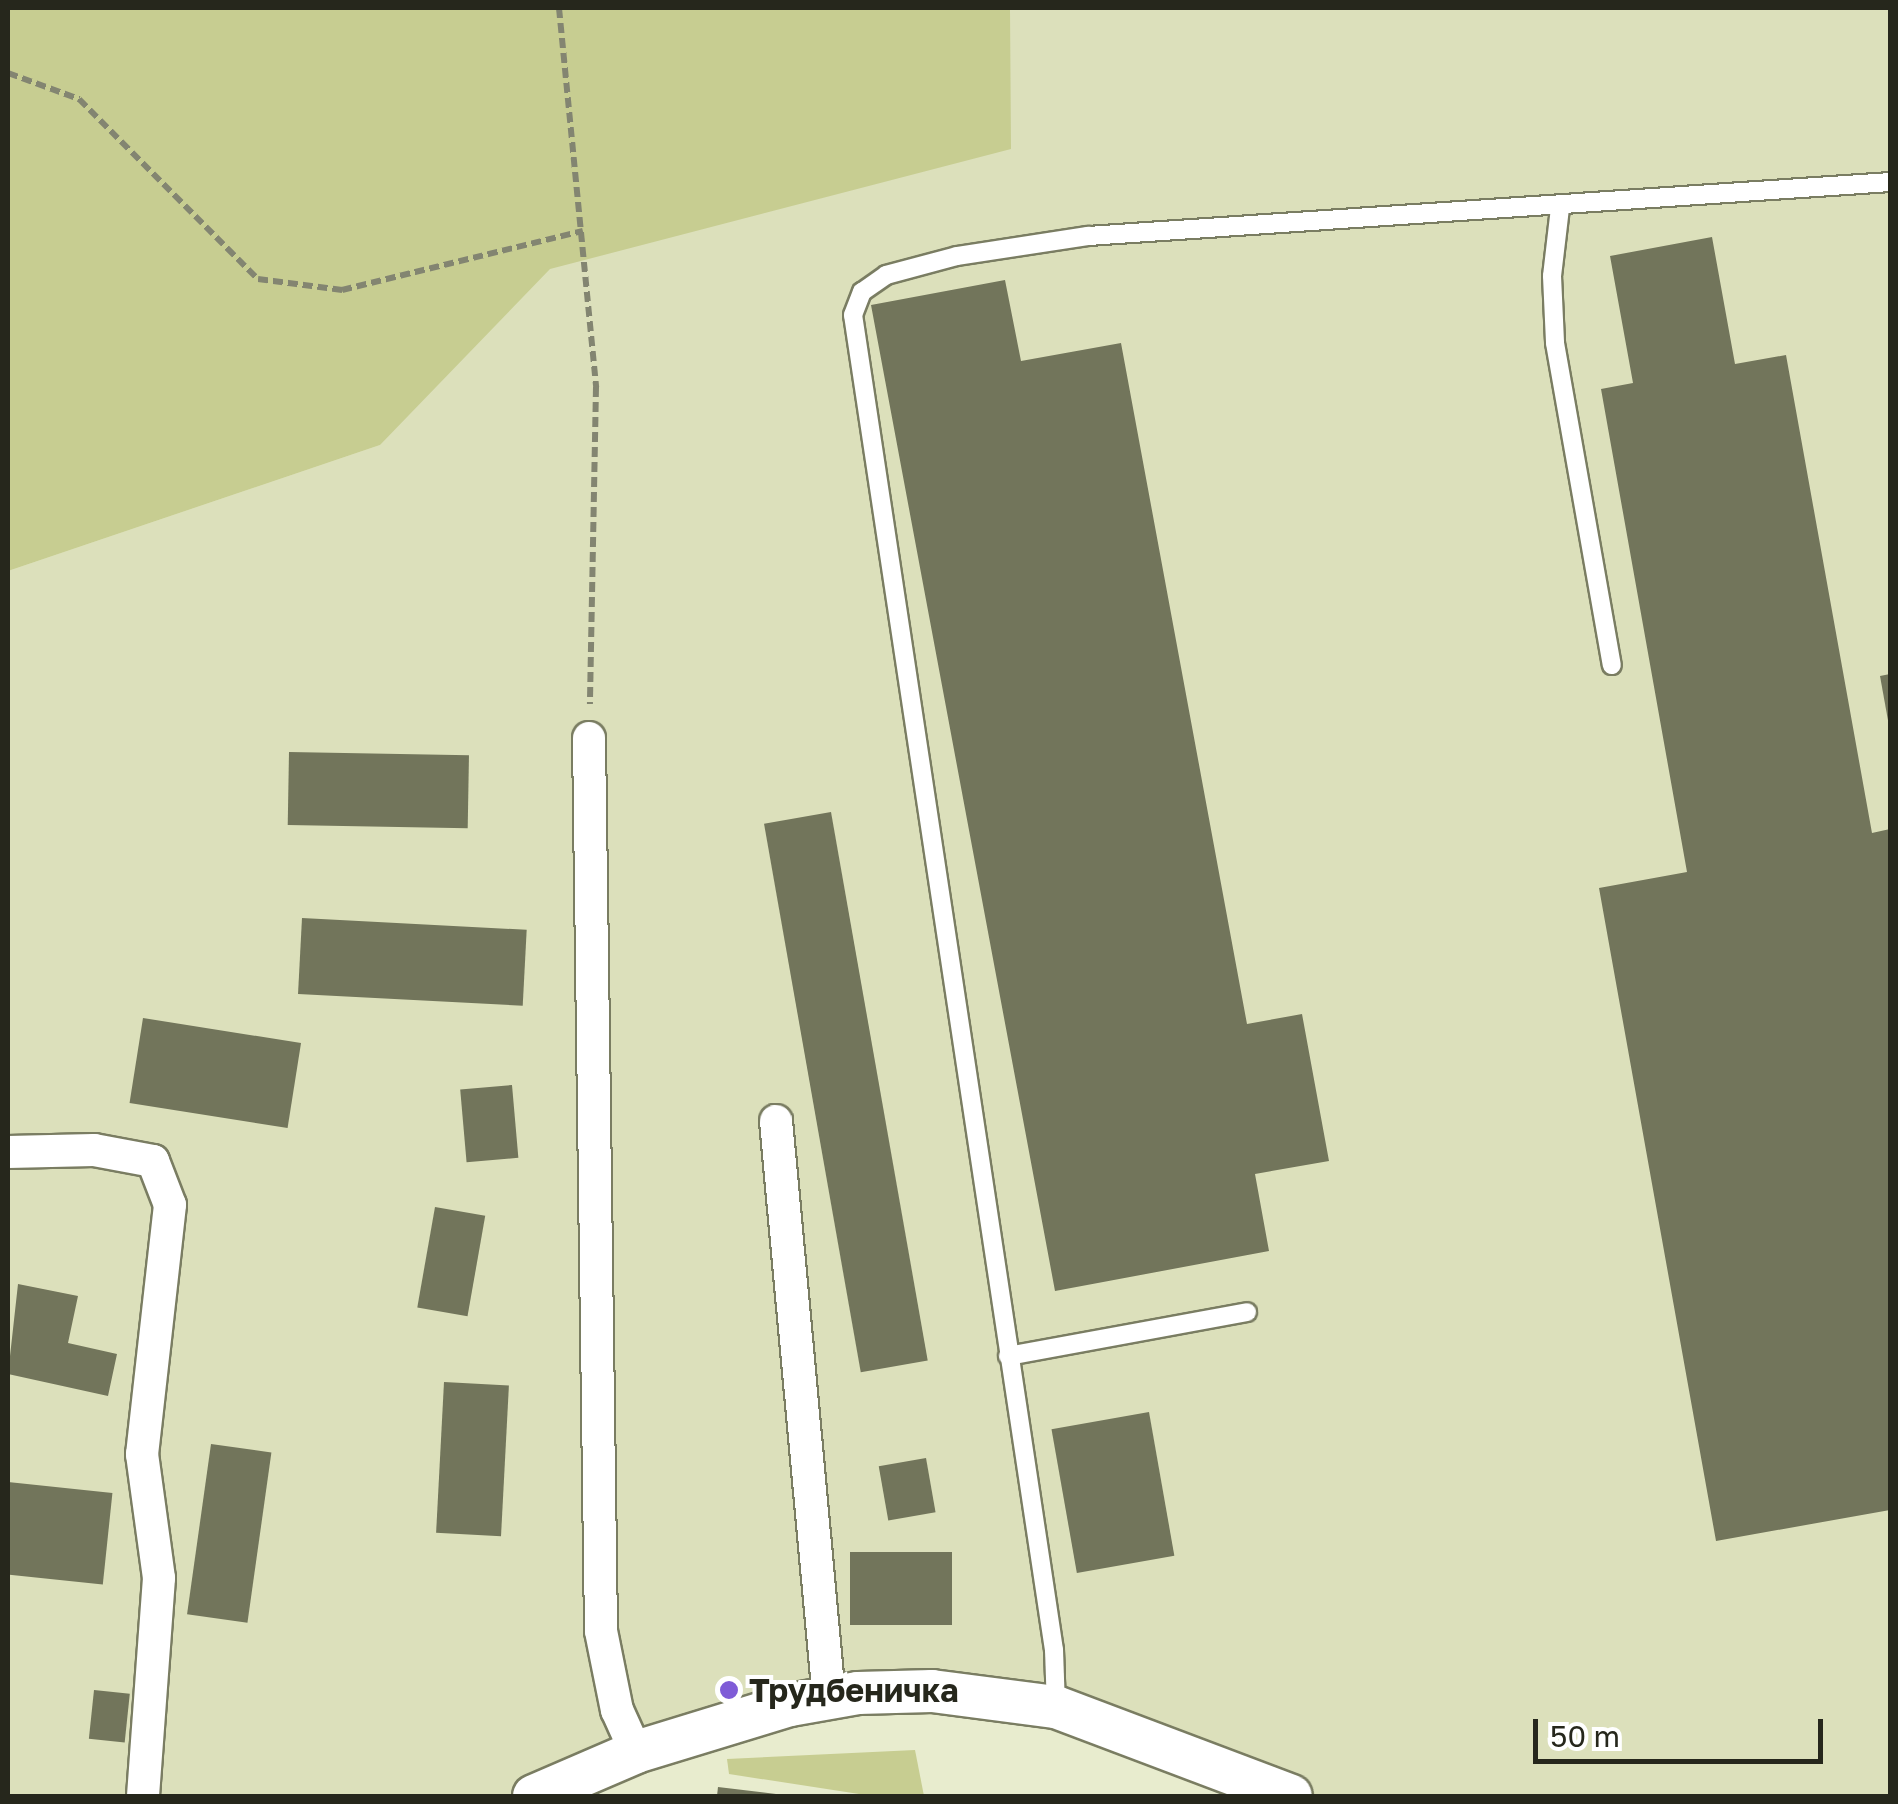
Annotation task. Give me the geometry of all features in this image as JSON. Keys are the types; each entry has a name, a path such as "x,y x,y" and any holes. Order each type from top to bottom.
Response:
{"street":[{"path":"590,738 600,1631 618,1710 636,1752"},
{"path":"776,1121 829,1698"},
{"path":"8,1152 94,1150 153,1162 170,1205 142,1454 159,1578 143,1796"},
{"path":"534,1796 636,1752 829,1698 932,1691 1056,1707 1290,1796"}],"lane":[{"path":"1056,1707 1054,1650 853,315 862,292 886,275 957,256 1088,236 1560,208 1890,182"},
{"path":"1560,208 1552,276 1555,343 1612,664"},
{"path":"1008,1356 1246,1312"}],"path":[{"path":"559,8 596,387 590,738"},
{"path":"8,72 79,99 258,279 342,290 583,231"}],"shaded area":[{"path":"8,8 1010,8 1011,149 550,269 380,445 8,571"},
{"path":"524,8 1890,8 1890,1796 1291,1796 1128,1732 858,1693 531,1796 8,1796 8,571 380,445"},
{"path":"915,1750 924,1796 872,1796 729,1774 727,1759"}],"building":[{"path":"1712,237 1735,364 1786,355 1872,833 1890,829 1890,1510 1716,1541 1599,888 1687,872 1601,389 1633,383 1610,256"},
{"path":"1005,280 1021,361 1121,343 1247,1024 1302,1014 1329,1161 1255,1174 1269,1251 1055,1291 871,305"},
{"path":"1890,674 1890,726 1889,726 1880,676"},
{"path":"289,752 469,755 468,828 288,825"},
{"path":"831,812 928,1361 861,1372 764,824"},
{"path":"302,918 527,930 523,1006 298,994"},
{"path":"143,1018 301,1043 288,1128 130,1103"},
{"path":"512,1085 518,1158 467,1162 460,1090"},
{"path":"435,1207 485,1216 468,1316 417,1307"},
{"path":"18,1284 78,1296 68,1343 117,1354 108,1396 8,1374"},
{"path":"444,1382 509,1385 501,1536 436,1533"},
{"path":"1149,1412 1174,1556 1077,1573 1052,1429"},
{"path":"211,1444 271,1452 247,1623 187,1614"},
{"path":"926,1458 936,1512 888,1520 879,1466"},
{"path":"8,1482 112,1493 103,1584 8,1575"},
{"path":"850,1552 952,1552 952,1625 850,1625"},
{"path":"94,1690 130,1694 125,1742 89,1739"},
{"path":"718,1787 776,1794 776,1796 717,1796"}],"place":[{"name":"Трудбеничка","path":"729,1690"}]}
